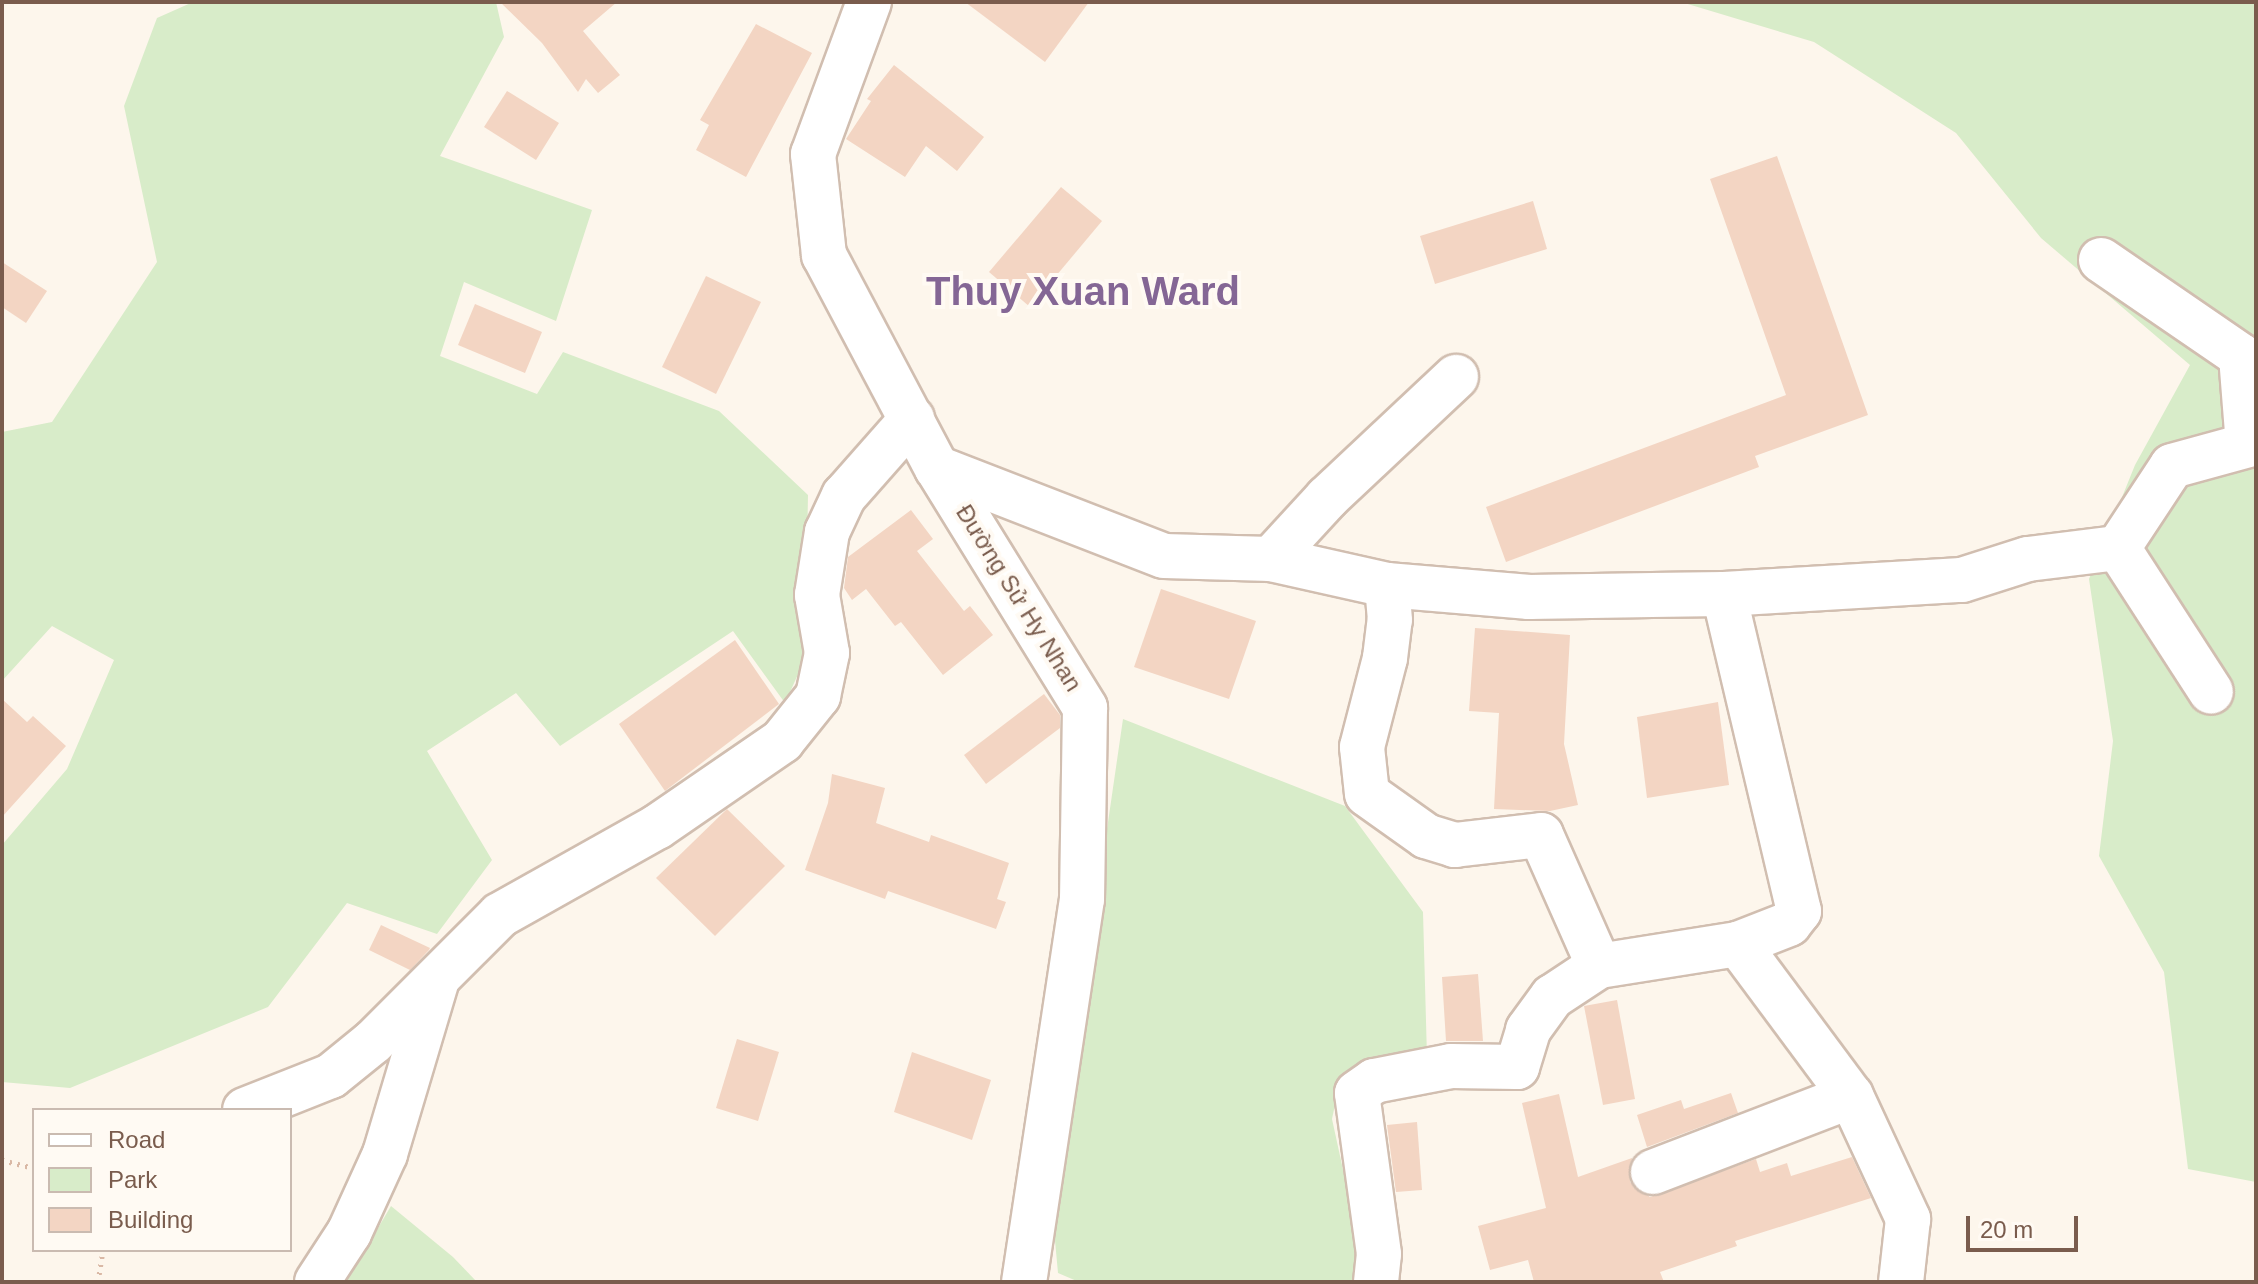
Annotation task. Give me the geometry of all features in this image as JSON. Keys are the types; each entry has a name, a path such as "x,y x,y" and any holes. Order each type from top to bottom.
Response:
{"street":[{"name":"Đường Sử Hy Nhan","path":"869,2 813,154 824,255 937,468 1085,708 1082,899 1024,1282"},
{"path":"937,468 1164,556 1271,559 1387,585 1529,597 1724,594 1962,580 2028,559 2118,548 2172,466 2252,444 2241,356 2101,260"},
{"path":"1271,559 1327,498 1456,377"},
{"path":"250,1108 331,1076 374,1041 500,915 657,827 782,741 818,696 827,653 817,595 827,532 844,496 912,419"},
{"path":"2118,548 2211,692"},
{"path":"1387,585 1390,620 1385,658 1362,747 1367,794 1426,836 1455,845 1541,835 1599,966"},
{"path":"1376,1282 1379,1254 1357,1093 1374,1081 1451,1066 1517,1067 1528,1030 1552,997 1599,966 1738,944 1789,924 1799,911 1724,594"},
{"path":"1738,944 1851,1096 1908,1219 1901,1282"},
{"path":"317,1282 349,1233 385,1154 439,974"},
{"path":"1653,1172 1851,1096"}],"path":[{"path":"2,1160 32,1168"},
{"path":"98,1282 103,1252"}],"green space":[{"path":"193,2 496,2 504,37 440,156 592,210 556,321 464,282 440,356 537,394 563,352 719,411 808,495 805,659 785,703 733,631 560,746 516,693 427,751 492,860 437,934 347,903 268,1007 70,1088 2,1082 2,845 67,769 114,660 52,626 2,681 2,432 52,422 157,262 124,106 157,18"},
{"path":"1681,2 2256,2 2256,1182 2188,1169 2164,972 2099,856 2113,741 2089,579 2135,465 2190,365 2041,238 1956,133 1814,42"},
{"path":"1123,719 1345,806 1423,912 1427,1057 1340,1081 1332,1119 1362,1257 1357,1282 1079,1282 1058,1273 1052,1208"},
{"path":"391,1206 453,1257 477,1282 346,1282"}],"building":[{"path":"500,2 617,2 583,31 620,75 598,93 586,79 578,92 542,43"},
{"path":"965,2 1089,2 1045,62"},
{"path":"756,24 812,53 746,177 696,150 709,125 700,120"},
{"path":"894,65 984,137 957,171 926,146 905,177 846,139 871,101 867,99"},
{"path":"507,91 559,123 536,160 484,127"},
{"path":"1777,156 1868,415 1755,456 1759,467 1506,562 1486,507 1786,395 1710,179"},
{"path":"1061,187 1102,221 1030,307 989,272"},
{"path":"1533,201 1547,249 1435,284 1420,236"},
{"path":"2,262 47,291 26,323 2,307"},
{"path":"706,276 761,302 716,394 662,367"},
{"path":"475,304 542,332 525,373 458,345"},
{"path":"911,510 933,539 917,551 964,611 970,606 993,635 943,675 901,622 895,626 866,589 852,600 844,588 848,557"},
{"path":"1161,589 1256,621 1229,699 1134,667"},
{"path":"1475,628 1570,635 1564,744 1578,805 1550,811 1494,809 1499,713 1469,711"},
{"path":"735,640 779,704 665,791 619,724"},
{"path":"1044,694 1060,715 1060,728 986,784 964,755"},
{"path":"2,699 27,722 33,716 66,746 2,817"},
{"path":"1718,702 1729,785 1647,798 1637,717"},
{"path":"832,774 885,788 876,823 929,842 931,835 1009,863 997,899 1006,902 996,929 888,891 885,899 805,870 828,803"},
{"path":"727,809 785,866 715,936 656,878"},
{"path":"381,925 430,948 410,970 369,950"},
{"path":"1478,974 1483,1041 1446,1041 1442,977"},
{"path":"1617,1000 1635,1099 1603,1105 1584,1006"},
{"path":"737,1039 779,1052 758,1121 716,1108"},
{"path":"912,1052 991,1080 972,1140 894,1112"},
{"path":"1731,1093 1738,1113 1647,1147 1637,1115 1681,1100 1684,1109"},
{"path":"1559,1094 1578,1177 1632,1158 1630,1182 1650,1197 1756,1159 1760,1172 1787,1163 1791,1176 1852,1157 1871,1198 1735,1241 1737,1246 1660,1272 1664,1282 1534,1282 1528,1260 1490,1270 1478,1226 1546,1208 1522,1103"},
{"path":"1417,1122 1422,1190 1396,1192 1387,1125"}],"district":[{"name":"Thuy Xuan Ward","path":"1083,291"}]}
